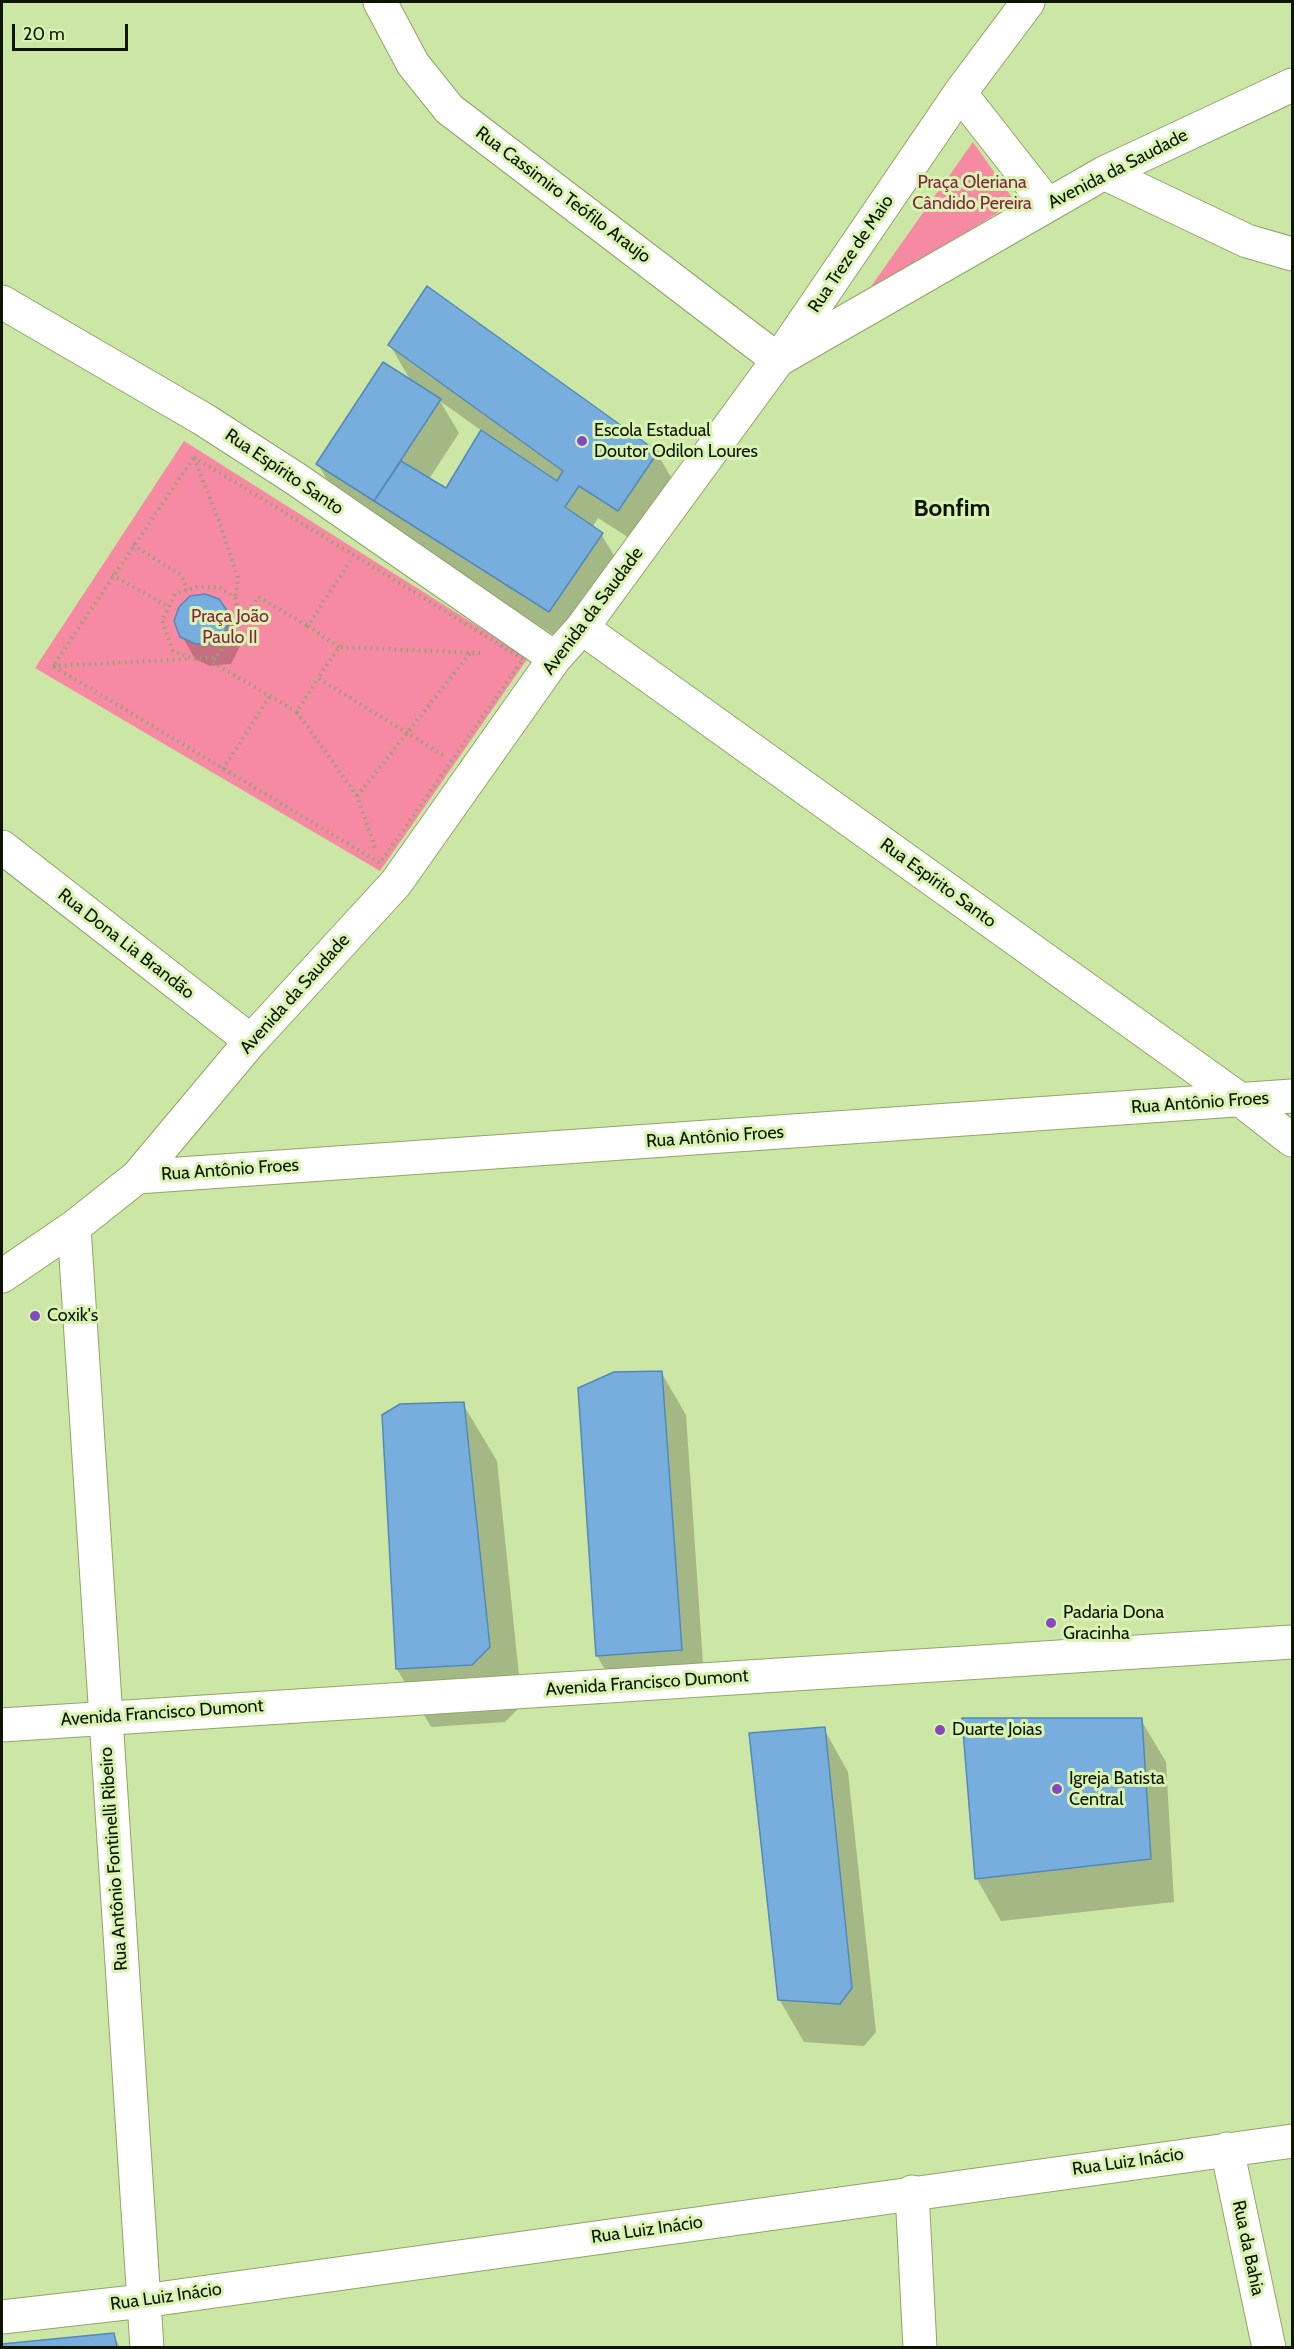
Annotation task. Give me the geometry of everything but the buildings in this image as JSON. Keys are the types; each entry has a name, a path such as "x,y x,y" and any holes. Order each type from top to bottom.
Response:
{"street":[{"name":"Rua Cassimiro Teófilo Araujo","path":"380,2 413,64 449,109 778,360"},
{"name":"Rua Treze de Maio","path":"778,360 960,93 1028,2"},
{"name":"Avenida da Saudade","path":"2,1276 74,1227 137,1177 251,1041 396,883 462,768 582,628 778,360 1104,173 1293,85"},
{"path":"960,93 1047,204"},
{"path":"1104,173 1247,242 1293,254"},
{"name":"Rua Espírito Santo","path":"2,302 203,419 296,479 555,658"},
{"name":"Rua Espírito Santo","path":"582,628 1242,1101 1293,1140"},
{"name":"Rua Dona Lia Brandão","path":"2,847 251,1041"},
{"name":"Rua Antônio Froes","path":"137,1177 1293,1096"},
{"name":"Rua Antônio Fontinelli Ribeiro","path":"74,1227 147,2348"},
{"name":"Avenida Francisco Dumont","path":"2,1725 1293,1642"},
{"name":"Rua Luiz Inácio","path":"2,2317 143,2301 1293,2140"},
{"name":"Rua da Bahia","path":"1227,2149 1269,2348"},
{"path":"912,2192 920,2348"}],"path":[{"path":"52,666 194,457"},
{"path":"194,457 523,659"},
{"path":"194,457 238,578 235,598 242,622"},
{"path":"133,545 181,575 187,590"},
{"path":"308,626 353,556"},
{"path":"112,575 169,607"},
{"path":"193,658 173,651 162,621 175,594 196,587 219,587 235,598"},
{"path":"380,863 357,796 297,712 212,662 258,597 339,647 482,653"},
{"path":"297,712 339,647"},
{"path":"357,796 472,651"},
{"path":"52,666 216,657"},
{"path":"513,658 523,659"},
{"path":"380,863 462,768 523,659"},
{"path":"52,666 380,863"},
{"path":"318,678 462,768"},
{"path":"223,769 270,696"}],"green space":[{"name":"Praça Oleriana Cândido Pereira","path":"973,142 1015,202 865,295"},
{"name":"Praça João Paulo II","path":"184,441 528,658 380,871 35,668"}],"place":[{"name":"Escola Estadual Doutor Odilon Loures","path":"582,441"},
{"name":"Coxik's","path":"35,1316"},
{"name":"Padaria Dona Gracinha","path":"1051,1623"},
{"name":"Duarte Joias","path":"940,1730"},
{"name":"Igreja Batista Central","path":"1057,1789"}],"district":[{"name":"Bonfim","path":"952,509"}]}
